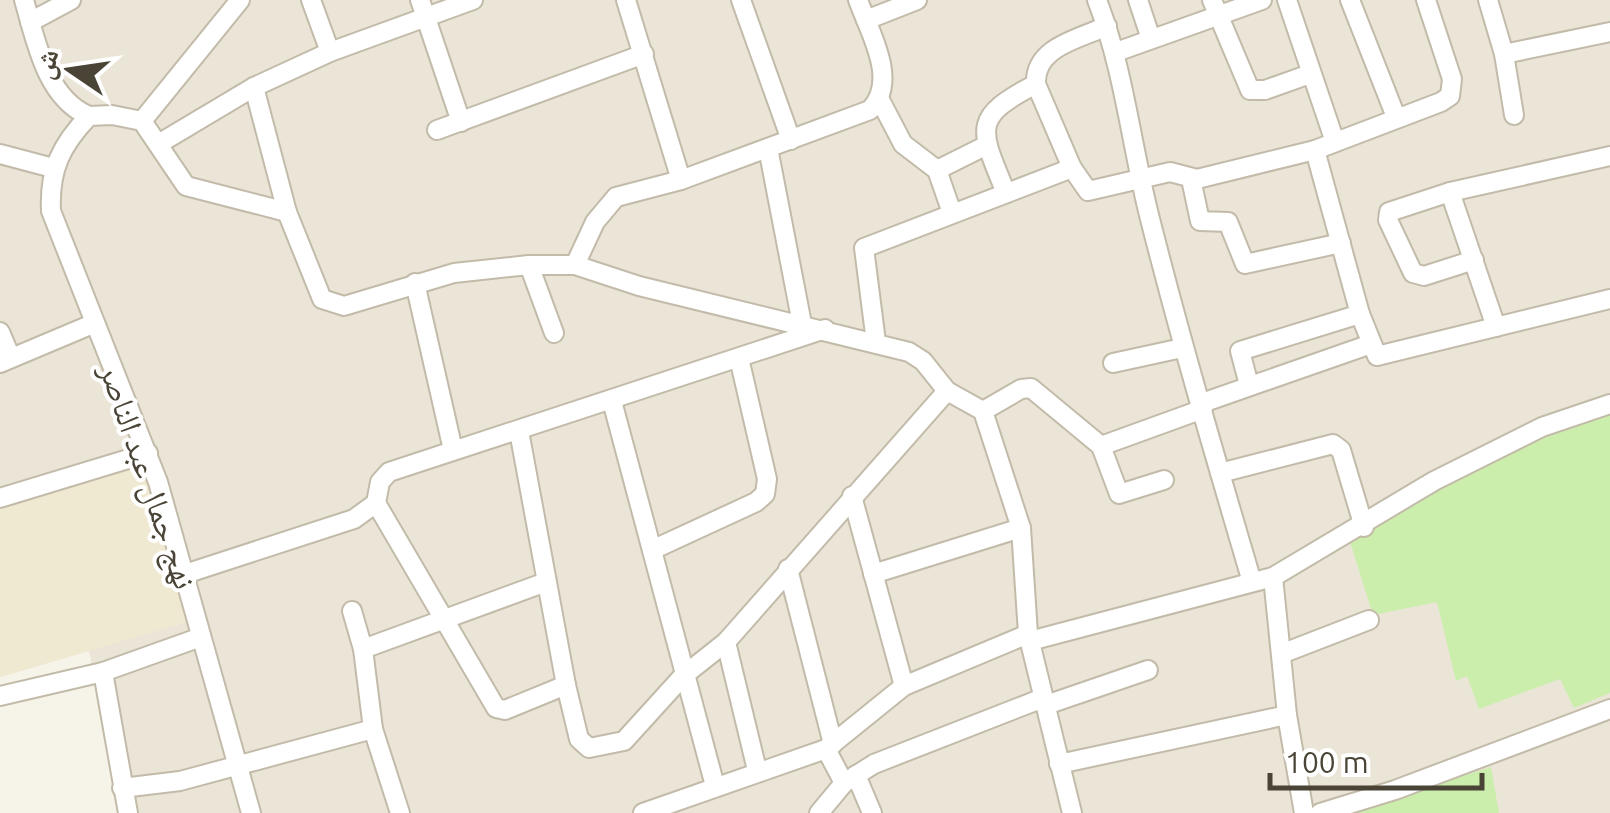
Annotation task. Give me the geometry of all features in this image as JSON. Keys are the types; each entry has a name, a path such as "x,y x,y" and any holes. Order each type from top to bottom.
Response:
{"street":[{"path":"24,0 62,98 90,116 112,114 142,121 160,143 176,178 186,186 287,212"},
{"path":"30,22 71,0"},
{"path":"218,0 224,21"},
{"path":"142,121 240,0"},
{"path":"311,0 330,52"},
{"path":"420,0 462,122"},
{"path":"160,143 254,87 330,52 473,0"},
{"path":"626,0 682,180"},
{"path":"741,0 791,140"},
{"path":"575,264 595,222 616,197 682,180 870,110 880,100 884,76 858,0"},
{"path":"866,20 917,0"},
{"path":"1097,0 1116,52 1140,179 1182,348 1252,582"},
{"path":"1138,0 1150,39"},
{"path":"1116,52 1214,7 1262,0"},
{"path":"1287,0 1335,142"},
{"path":"1350,0 1396,117"},
{"path":"1107,26 1047,54 1036,72 1036,84 1072,168 1088,191 1176,172 1190,179 1315,150 1441,102 1452,89 1426,0"},
{"path":"1488,0 1504,54 1514,114"},
{"path":"1214,7 1250,90 1264,90 1310,74"},
{"path":"1504,54 1610,32"},
{"path":"437,130 644,54"},
{"path":"1006,193 987,145 986,124 995,105 1036,84"},
{"path":"254,87 287,212 322,299 344,306 415,283 489,266 575,264 638,286 825,329 916,356 947,391 983,412 1022,528 1029,637 1072,813"},
{"path":"880,100 903,144 936,170 952,213"},
{"name":"نهج جمال عبد الناصر","path":"90,116 65,145 53,168 51,210 148,454 250,813"},
{"path":"936,170 987,145"},
{"path":"768,148 802,324"},
{"path":"1315,150 1360,314 1371,344 1382,357 1610,299"},
{"path":"0,154 53,168"},
{"path":"1474,260 1418,276 1413,273 1388,220 1392,209 1610,156"},
{"path":"876,342 864,248 1072,168"},
{"path":"1190,179 1200,221 1228,222 1245,264 1342,243"},
{"path":"1450,192 1496,327"},
{"path":"529,265 554,333"},
{"path":"415,283 453,450"},
{"path":"1248,385 1240,351 1360,314"},
{"path":"0,332 5,360 95,323"},
{"path":"566,685 505,710 496,708 376,503 380,482 389,472 825,329"},
{"path":"1102,446 1248,385 1371,344"},
{"path":"1113,363 1182,348"},
{"path":"652,550 756,502 765,494 767,480 739,358"},
{"path":"983,412 1020,389 1031,388 1102,446 1119,494 1164,480"},
{"path":"519,431 566,685 579,739 589,748 624,740 683,676 726,642 947,391"},
{"path":"612,400 715,786"},
{"path":"643,813 830,747 904,686 1029,637 1273,578 1434,482 1542,427 1610,404"},
{"path":"1220,473 1333,444 1341,450 1364,527"},
{"path":"0,498 148,454"},
{"path":"852,496 904,686"},
{"path":"185,574 354,519 376,503"},
{"path":"874,574 1022,528"},
{"path":"788,569 830,747 872,813"},
{"path":"1273,578 1287,715 1304,813"},
{"path":"363,649 546,582"},
{"path":"352,611 363,649 374,729 400,813"},
{"path":"1280,654 1368,620"},
{"path":"0,696 102,672 201,637"},
{"path":"726,642 757,770"},
{"path":"819,813 850,779 1045,701 1148,670"},
{"path":"102,672 128,813"},
{"path":"1320,813 1395,790 1610,710"},
{"path":"1060,764 1287,715"},
{"path":"122,788 180,781 374,729"}],"shaded area":[{"path":"0,0 1610,0 1610,813 121,813 89,651 0,677"},
{"path":"144,460 190,621 0,677 0,501"}],"green space":[{"path":"1610,411 1610,693 1574,708 1560,679 1479,709 1467,676 1456,681 1437,602 1373,615 1350,542 1441,481 1507,446"},
{"path":"1491,767 1499,813 1348,813"}]}
